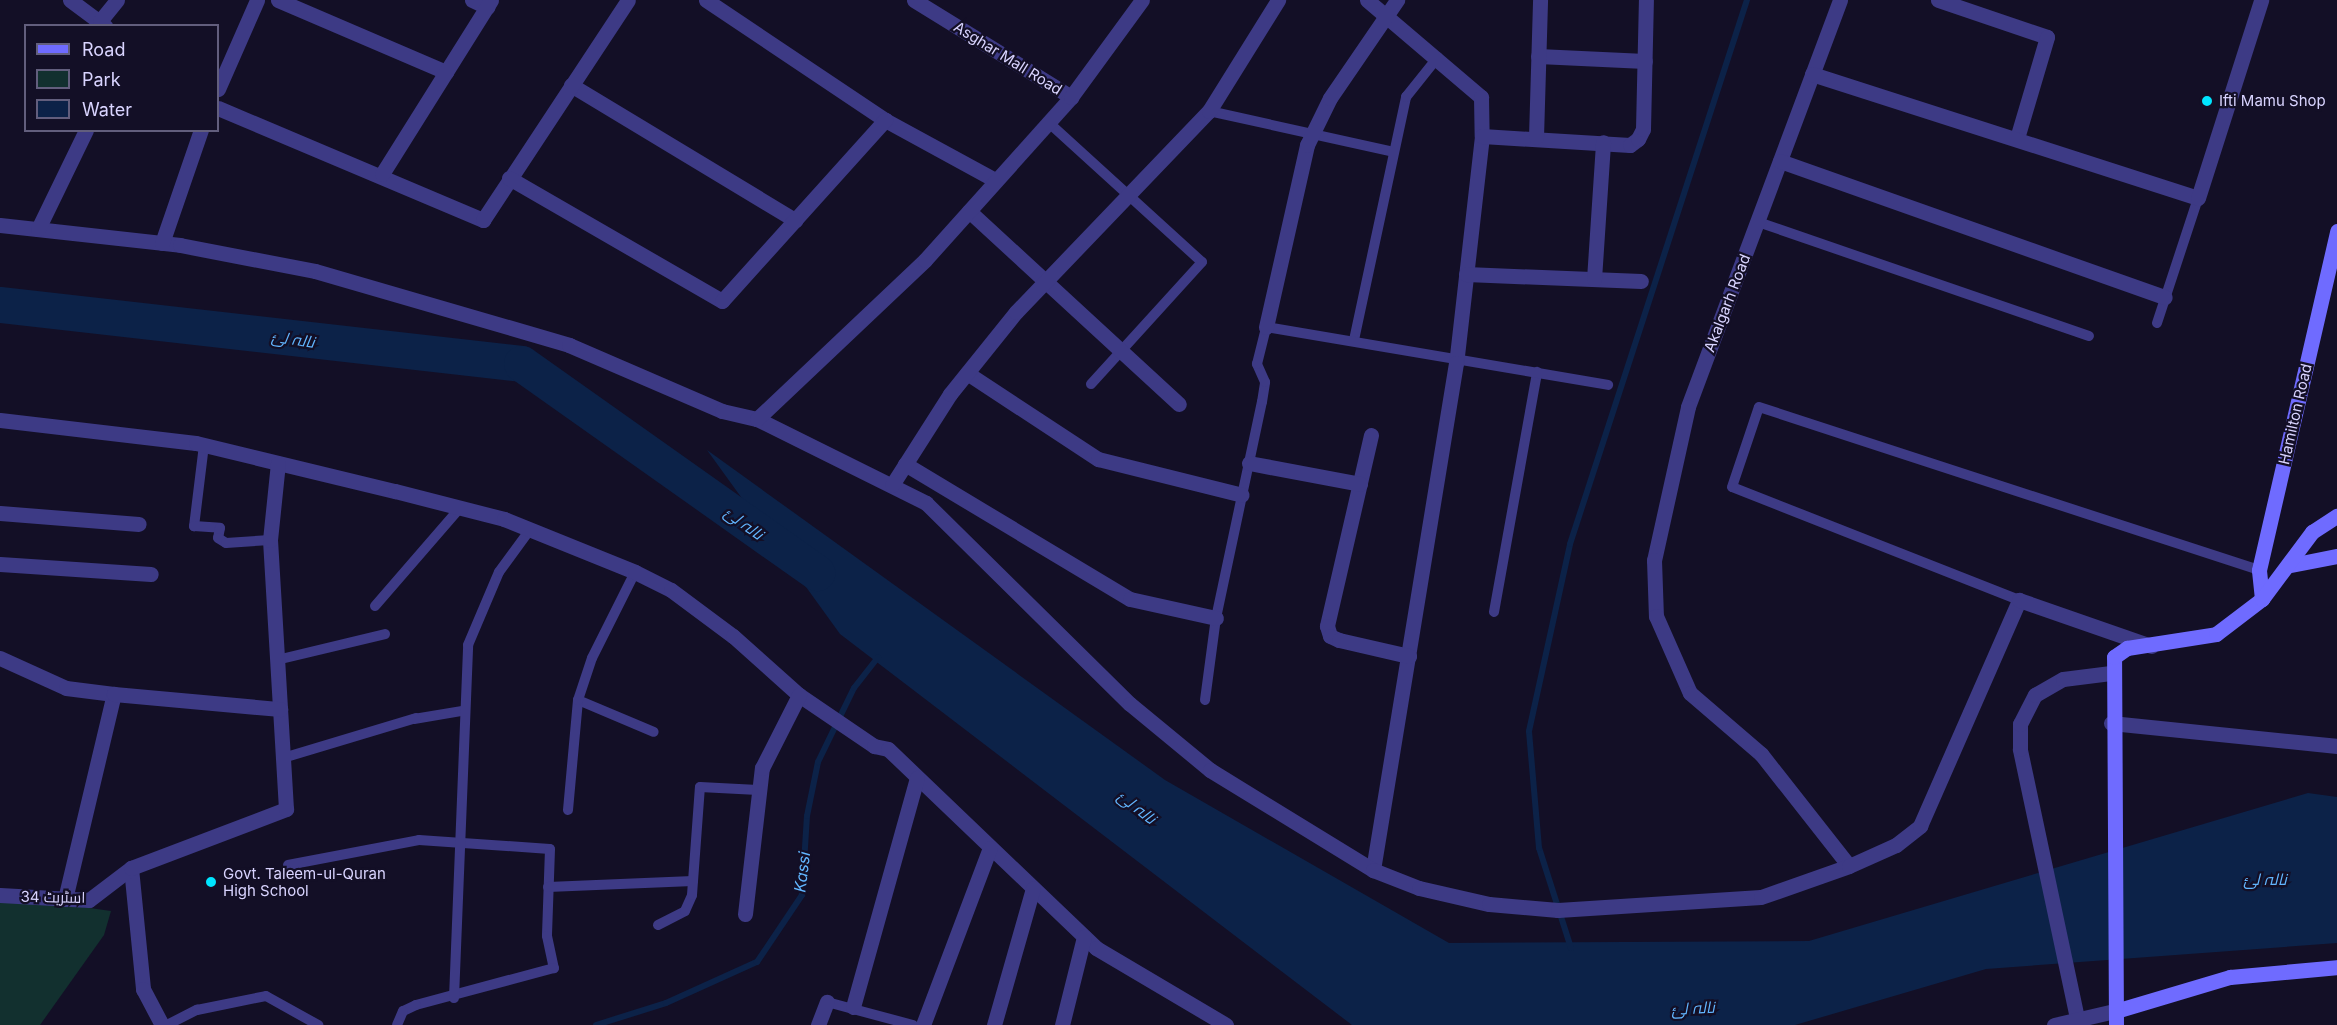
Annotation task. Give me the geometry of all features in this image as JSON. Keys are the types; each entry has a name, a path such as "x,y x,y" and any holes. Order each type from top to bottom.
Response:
{"main road":[{"name":"Hamilton Road","path":"2262,599 2259,570 2337,231"},
{"path":"2337,516 2312,532 2291,566 2262,599 2216,634 2127,648 2114,657 2111,674 2111,766 2120,981 2118,1018 2230,977 2337,967"},
{"path":"2291,566 2337,556"}],"street":[{"path":"70,0 103,23 117,0"},
{"path":"219,87 257,0"},
{"path":"278,0 446,72"},
{"path":"382,174 489,3 471,0"},
{"path":"219,108 382,174 483,220 628,0"},
{"path":"706,0 885,120 995,180"},
{"name":"Asghar Mall Road","path":"914,0 1071,97"},
{"path":"757,419 969,211 1071,97 1142,0"},
{"path":"892,485 967,373 1044,283 1209,111 1278,0"},
{"path":"1367,0 1389,14 1481,97 1482,136 1456,357 1373,870"},
{"path":"1266,327 1312,134 1397,0"},
{"path":"1536,137 1540,0"},
{"path":"1482,136 1536,137 1630,145 1643,129 1646,0"},
{"name":"Akalgarh Road","path":"1840,0 1688,407 1654,560 1656,616 1690,693 1761,754 1848,866"},
{"path":"1938,0 2047,37 2017,138"},
{"path":"1812,74 2198,198 2261,0"},
{"path":"1538,56 1645,61"},
{"path":"571,85 795,220"},
{"path":"509,178 722,302 885,120"},
{"path":"38,229 85,132"},
{"path":"162,243 200,132"},
{"path":"1594,279 1603,142"},
{"path":"1780,161 2165,297"},
{"path":"969,211 1044,283 1179,404"},
{"path":"0,225 162,243 315,271 478,315 626,367 722,411 757,419 926,503 1130,704 1210,770 1373,870 1419,888 1489,904 1558,910 1761,897 1848,866 1896,845 1920,826 2019,600 2151,646"},
{"path":"1466,274 1641,281"},
{"path":"967,373 1098,459 1242,495"},
{"path":"0,420 54,422 204,445 460,508 529,531 635,572 671,591 733,636 799,695 874,746 888,749 1084,937 1168,994 1226,1025"},
{"path":"1371,435 1327,626 1340,640 1409,656"},
{"path":"278,463 270,540 281,659 280,709 283,758"},
{"path":"1249,463 1360,484"},
{"path":"905,464 1130,599 1216,618"},
{"path":"0,513 139,524"},
{"path":"0,564 151,574"},
{"path":"0,658 66,688 280,709"},
{"path":"2077,1018 2036,806 2020,748 2020,724 2035,695 2063,679 2111,674"},
{"path":"65,899 114,694"},
{"path":"745,914 762,768 799,695"},
{"path":"2111,723 2337,746"},
{"name":"اسٹریٹ 34","path":"0,895 89,900 131,868 286,809 283,758"},
{"path":"853,1007 917,778"},
{"path":"923,1025 990,848"},
{"path":"131,868 143,989 162,1025"},
{"path":"994,1025 1033,888"},
{"path":"1062,1025 1084,937"},
{"path":"818,1025 827,1002"},
{"path":"2054,1025 2077,1018 2118,1018"}],"lane":[{"path":"1354,340 1406,97 1438,57"},
{"path":"1209,111 1394,152"},
{"path":"1048,122 1127,197 1202,262 1091,384"},
{"path":"2157,322 2198,198"},
{"path":"1758,222 2090,336"},
{"path":"1205,700 1216,618 1265,382 1257,364 1266,327 1456,357 1608,385"},
{"path":"1494,612 1537,372"},
{"path":"2019,600 1732,487 1759,407 2259,570"},
{"path":"204,445 194,526 220,528 219,538 226,543 270,540"},
{"path":"375,606 460,508"},
{"path":"454,998 462,844 462,711 476,616 529,531"},
{"path":"568,810 578,700 592,658 635,572"},
{"path":"281,659 385,634"},
{"path":"578,700 654,732"},
{"path":"283,758 415,718 462,711"},
{"path":"658,925 685,911 693,881 700,787 758,790"},
{"path":"288,866 383,844 419,840 550,849 547,936 554,968 403,1011 397,1025"},
{"path":"548,887 693,881"},
{"path":"167,1025 197,1010 266,996 318,1025"},
{"path":"827,1002 853,1007 913,1025"}],"green space":[{"path":"40,901 111,911 104,935 40,1025 0,1025 0,903"}],"water":[{"name":"نالہ لئ","path":"707,450 1165,780 1449,943 1809,941 2308,793 2337,797 2337,943 1986,969 1795,1025 1352,1025 840,634"}],"waterway":[{"path":"1571,948 1539,848 1529,731 1570,544 1747,0"},
{"name":"نالہ لئ","path":"0,305 522,364 817,573"},
{"name":"Kassi","path":"596,1025 666,1003 757,962 802,895 807,816 818,762 854,688 878,657"}],"place":[{"name":"Ifti Mamu Shop","path":"2207,101"},
{"name":"Govt. Taleem-ul-Quran High School","path":"211,882"}]}
